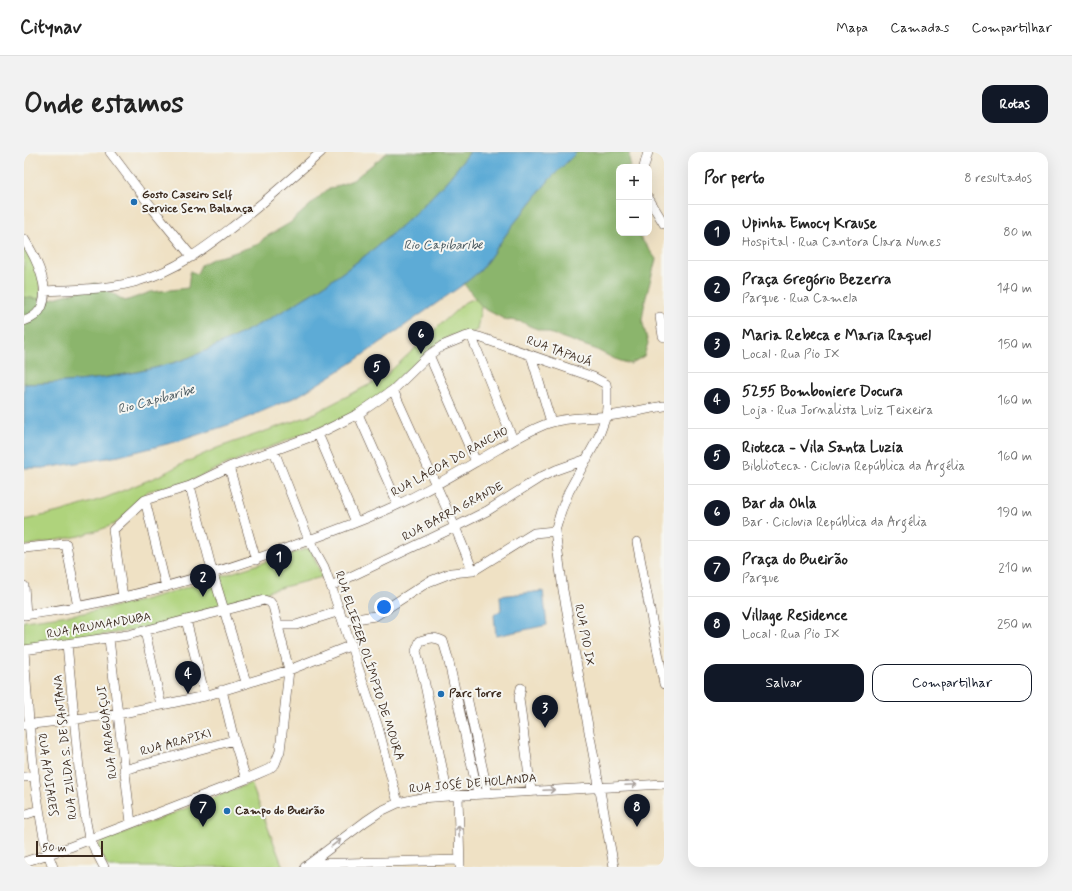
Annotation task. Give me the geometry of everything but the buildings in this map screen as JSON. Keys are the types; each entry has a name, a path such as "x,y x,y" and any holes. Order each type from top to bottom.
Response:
{"street":[{"path":"110,152 192,257"},
{"path":"44,291 119,286 162,273 192,257 247,215 321,152"},
{"path":"645,164 648,152"},
{"path":"650,200 664,224"},
{"path":"24,239 39,266 44,291 44,303 41,310 24,321"},
{"path":"660,318 662,336 664,337"},
{"path":"123,597 113,530 144,500 190,486 229,467 318,434 358,414 393,390 429,355 453,340 471,335 514,440"},
{"name":"RUA TAPAUÁ","path":"471,335 593,377 606,384 606,416"},
{"path":"429,355 476,462"},
{"path":"531,355 551,422"},
{"path":"393,390 473,570"},
{"name":"RUA LAGOA DO RANCHO","path":"25,615 78,608 166,587 256,560 356,522 398,504 436,485 514,440 551,422 576,418 606,416 664,406"},
{"path":"358,414 398,504"},
{"name":"RUA PIO IX","path":"606,416 598,438 569,491 561,510 555,531 563,590 614,867"},
{"path":"318,434 356,522"},
{"name":"RUA ELIEZER OLÍMPIO DE MOURA","path":"274,450 309,540 324,567 352,645 378,726 398,803"},
{"name":"RUA BARRA GRANDE","path":"331,586 487,511 556,470 587,460"},
{"path":"229,467 256,560"},
{"path":"190,486 213,574 246,682"},
{"path":"144,500 166,587"},
{"path":"343,621 375,616 428,582 451,573 473,570 534,533 555,531"},
{"path":"637,542 664,684"},
{"path":"24,548 66,544 78,608"},
{"path":"24,586 25,615"},
{"name":"RUA ARUMANDUBA","path":"24,650 109,639 145,631 258,600 267,600 273,606 278,625"},
{"path":"24,862 246,779 269,769 276,764 280,750 289,670 278,625 296,625 340,611"},
{"path":"186,620 205,696"},
{"path":"145,631 161,705"},
{"path":"448,796 424,680 416,651 420,641 430,638 436,638 443,641 478,794"},
{"name":"RUA ARAGUAÇUI","path":"109,639 131,823"},
{"name":"RUA ZILDA S. DE SANTANA","path":"66,644 80,779 89,838 104,867"},
{"path":"26,725 118,714 205,696 246,682 289,670 352,645"},
{"name":"RUA APUIARES","path":"24,650 26,725 39,810 48,854 53,867"},
{"path":"521,688 519,698 531,791"},
{"path":"222,690 234,740 246,779"},
{"path":"467,697 488,794"},
{"name":"RUA ARAPIXI","path":"124,770 234,740"},
{"path":"24,777 34,776"},
{"name":"RUA JOSÉ DE HOLANDA","path":"307,866 366,821 381,811 398,803 420,798 448,796 664,784"},
{"path":"307,866 460,863 458,796"},
{"path":"24,815 39,810"}],"green space":[{"path":"388,152 470,152 447,181 399,228 349,268 323,286 269,319 208,350 155,368 118,376 62,382 24,384 24,297 47,300 83,290 95,283 125,301 151,292 188,288 190,271 197,274 201,265 214,258 259,244 264,238 290,223 327,190 353,180"},
{"path":"577,152 629,152 630,164 616,164 616,236 639,236 656,259 645,301 642,320 648,343 644,356 630,364 615,359 595,349 532,327 522,322 504,319 483,308 464,284 481,270 512,226 549,180"},
{"path":"24,248 34,258 41,278 40,308 24,318"},
{"path":"483,296 477,330 450,336 435,346 372,403 349,416 227,464 188,482 148,491 115,524 80,536 24,546 24,520 63,511 105,498 161,475 217,448 309,416 384,377 465,302"},
{"path":"310,549 312,552 322,577 272,590 248,600 151,627 24,648 24,621 84,613 140,601"},
{"name":"Campo do Bueirão","path":"251,783 283,867 108,867 98,847 102,841"}],"water":[{"name":"Rio Capibaribe","path":"470,152 577,152 549,180 512,226 481,270 464,284 350,364 298,396 237,422 179,441 119,456 45,468 24,468 24,384 62,382 118,376 155,368 208,350 269,319 323,286 349,268 399,228 447,181"},
{"path":"543,591 547,625 496,636 494,615 501,610 500,596"}],"place":[{"name":"Gosto Caseiro Self Service Sem Balança","path":"134,202"},
{"name":"Bar da Ohla","path":"421,354"},
{"name":"Rioteca - Vila Santa Luzia","path":"377,387"},
{"name":"Upinha Emocy Krause","path":"279,577"},
{"name":"Praça Gregório Bezerra","path":"203,597"},
{"name":"5255 Bomboniere Docura","path":"188,694"},
{"name":"Parc Torre","path":"441,694"},
{"name":"Maria Rebeca e Maria Raquel","path":"545,728"},
{"name":"Campo do Bueirão","path":"227,811"},
{"name":"Praça do Bueirão","path":"203,827"},
{"name":"Village Residence","path":"637,827"}]}
